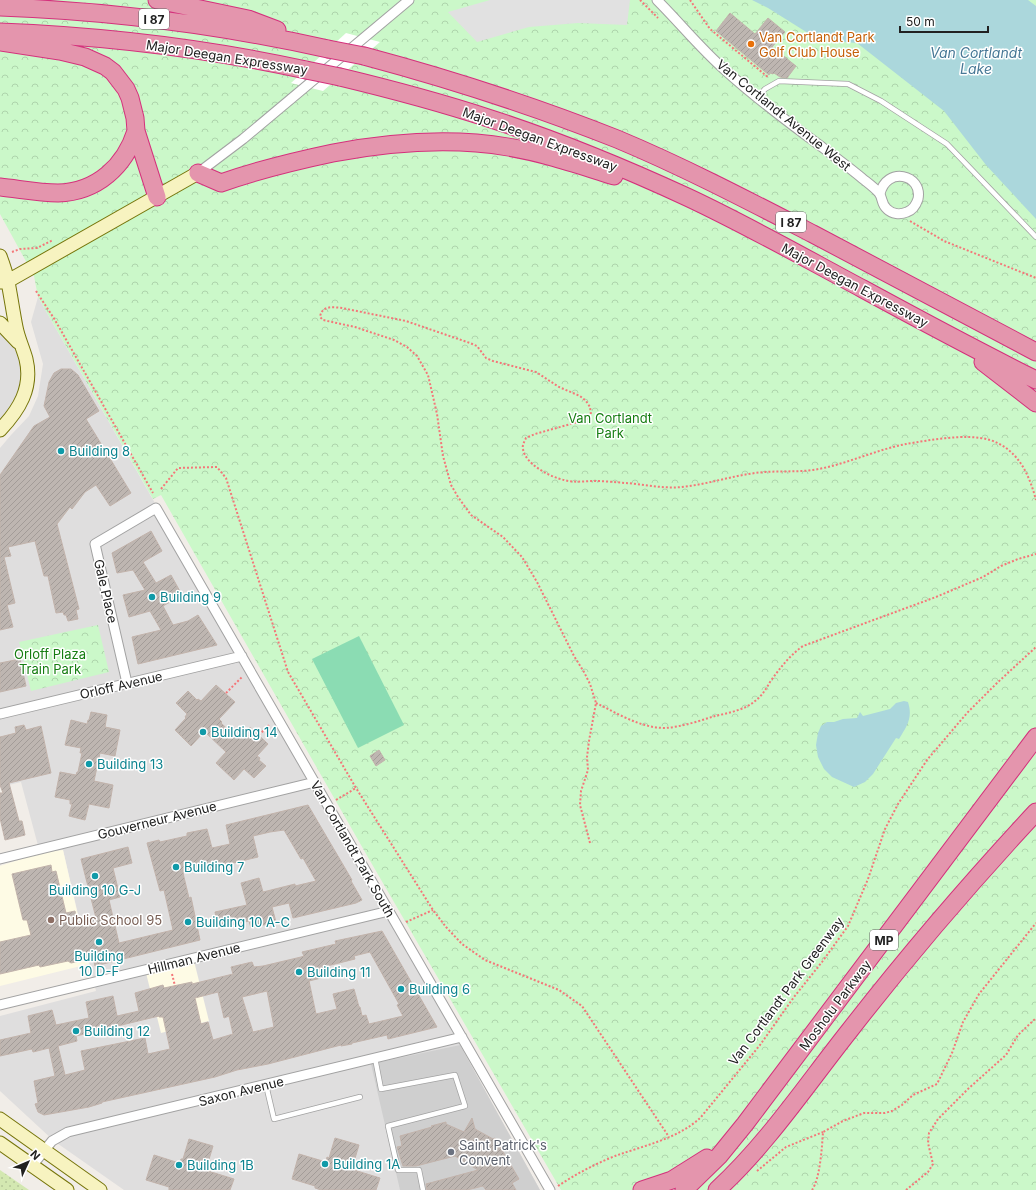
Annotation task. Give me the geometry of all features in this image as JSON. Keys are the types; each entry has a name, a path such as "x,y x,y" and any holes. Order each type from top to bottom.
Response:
{"highway":[{"path":"157,0 248,19 268,26 306,44"},
{"name":"Major Deegan Expressway","path":"0,7 65,10 137,16 222,28 364,56 497,95 579,124 736,194 1036,352"},
{"name":"Major Deegan Expressway","path":"0,32 92,38 171,46 227,54 340,77 408,94 496,121 577,150 689,198 771,239 951,337 1036,380"},
{"path":"0,42 85,57 105,66 113,72 126,89 133,108 136,130 157,197"},
{"path":"0,187 59,193 86,187 102,180 116,168 128,150 136,130"},
{"path":"198,173 221,183 275,166 358,149 420,141 467,142 528,150 689,198"},
{"path":"964,314 1036,338"},
{"path":"951,337 1036,403"},
{"name":"Mosholu Parkway","path":"684,1190 706,1170 732,1142 1036,737"},
{"name":"Mosholu Parkway","path":"717,1190 754,1164 873,1000 927,934 1036,812"},
{"path":"642,1190 663,1184 677,1177 732,1142"},
{"path":"732,1190 754,1164"}],"main road":[{"path":"4,282 198,173"},
{"path":"0,256 4,282 27,366 27,387 20,406 10,420 0,430"},
{"path":"0,323 21,345"},
{"path":"0,1119 100,1190"},
{"path":"0,1143 67,1190"}],"street":[{"path":"198,173 243,139 410,0"},
{"name":"Van Cortlandt Avenue West","path":"657,0 724,69 880,194 881,202 890,212 901,214 912,209 916,204 919,194 918,189 911,180 905,176 897,176 885,182 880,194"},
{"name":"Van Cortlandt Park South","path":"156,508 462,1037 554,1188"},
{"name":"Gale Place","path":"127,683 95,544 156,508"},
{"name":"Orloff Avenue","path":"0,714 242,656"},
{"name":"Gouverneur Avenue","path":"0,859 315,782"},
{"name":"Hillman Avenue","path":"0,1005 389,911"},
{"name":"Saxon Avenue","path":"32,1166 52,1141 68,1132 462,1037"}],"lane":[{"path":"758,97 765,89 779,81 848,84 881,101 947,144 1036,237"},
{"path":"375,1058 382,1089 455,1074 465,1106 388,1126 398,1170 420,1170 423,1190"},
{"path":"266,1085 274,1119 360,1097"}],"path":[{"path":"640,0 658,18"},
{"path":"690,0 710,29 769,78 779,81"},
{"path":"36,291 55,320 153,493"},
{"path":"590,843 580,805 588,770 588,741 596,702 590,684 526,563 503,537 471,515 458,498 451,484 443,456 434,399 428,375 420,360 407,347 394,340 355,327 323,320 320,317 320,312 325,308 342,308 406,321 437,331 476,346 486,358 536,372 559,387 580,396 590,407 591,415 585,420 526,438 522,448 525,457 536,467 563,480 573,482 619,482 653,486 681,487 765,472 813,470 905,444 966,438 990,440 997,443 1016,457 1026,470 1036,500"},
{"path":"161,489 178,468 217,467 226,478 288,672 356,788 433,910 462,944 485,960 559,990 582,1006 669,1137"},
{"path":"596,702 630,719 647,725 664,728 683,725 734,712 754,702 760,697 785,661 793,652 803,646 936,597 983,577 1001,566 1036,554"},
{"name":"Van Cortlandt Park Greenway","path":"554,1188 580,1172 599,1163 669,1137 694,1124 760,1045 794,997 848,926 868,878 885,829 898,804 927,760 967,713 1036,647"},
{"path":"226,693 249,668"},
{"path":"259,735 277,716"},
{"path":"328,805 356,788"},
{"path":"398,927 433,910"},
{"path":"754,1164 786,1147 864,1113 885,1113 892,1111 902,1105 913,1095 937,1084 952,1053 957,1036 971,1006 1036,923"},
{"path":"172,974 175,986"},
{"path":"906,1190 928,1172 932,1164 928,1143 928,1133 938,1119 969,1088 1006,1055 1018,1035 1036,1018"},
{"path":"812,1190 816,1185 823,1132"}],"shaded area":[{"path":"490,0 630,0 627,25 578,23 529,27 477,42 448,12"},
{"path":"38,297 366,875 540,1190 124,1190 54,1141 0,1091 0,1016 96,991 63,850 40,853 21,782 0,787 0,448 29,416 38,396 43,364 31,322"},
{"path":"0,320 18,352 23,374 20,391 9,411 0,422"},
{"path":"63,850 89,964 0,986 0,866 40,853"},
{"path":"194,961 209,1021 161,1033 146,973"},
{"path":"460,1045 540,1190 400,1190 371,1064"}],"green space":[{"name":"Van Cortlandt Park","path":"0,0 1036,0 1036,1190 561,1190 369,859 161,495 153,499 38,297 34,276 0,214"},
{"name":"Orloff Plaza Train Park","path":"98,625 109,672 31,691 19,642"},
{"path":"359,636 404,725 358,748 312,659"},
{"path":"0,1170 29,1190 0,1190"}],"water":[{"name":"Van Cortlandt Lake","path":"752,0 1028,0 1036,6 1036,219 986,165 944,111 857,43 819,40 768,8"},
{"path":"904,701 908,702 910,713 907,726 899,739 896,738 873,774 865,782 854,787 832,777 824,769 818,757 816,745 821,726 827,722 857,718 860,712 863,716 890,709 896,703"}],"pier":[{"path":"346,33 380,42 323,91 291,83"}],"building":[{"name":"Van Cortlandt Park Golf Club House","path":"730,13 755,34 768,18 785,32 772,47 796,66 787,78 780,77 774,73 770,73 769,75 716,31"},
{"name":"Building 8","path":"61,369 71,369 78,375 99,411 86,419 131,493 110,506 96,485 85,492 72,509 70,507 57,524 79,609 76,610 78,619 68,621 63,612 56,613 48,576 44,576 35,541 8,547 11,556 4,557 15,603 7,605 13,627 0,630 0,475 34,426 50,417 44,406 49,382 54,373"},
{"name":"Building 9","path":"151,531 162,551 143,562 156,583 171,575 182,595 163,606 173,625 188,621 198,615 217,645 138,664 132,637 161,630 150,611 129,617 123,595 145,590 133,570 117,573 112,553"},
{"path":"20,659 26,686 0,692 0,663"},
{"name":"Building 14","path":"216,685 235,702 219,719 222,722 221,723 239,738 250,727 268,744 257,756 266,766 254,778 244,769 234,780 216,763 226,752 206,733 204,735 202,734 191,746 175,730 186,718 185,717 187,714 176,703 188,691 197,700 198,699 201,701"},
{"name":"Building 13","path":"91,712 107,715 105,727 120,730 115,756 100,753 94,781 113,785 109,808 89,804 85,820 69,816 72,804 70,804 70,800 55,797 60,772 76,775 82,753 80,753 81,748 65,745 71,720 87,724"},
{"path":"24,725 26,730 41,726 51,773 9,783 19,821 22,821 25,835 5,840 0,818 0,793 3,793 0,785 0,737 16,733 15,727"},
{"path":"379,750 385,760 376,766 370,756"},
{"path":"308,805 362,900 356,903 293,918 289,903 272,907 276,922 251,928 249,921 218,928 215,912 247,905 241,883 259,878 263,892 295,884 295,886 316,881 303,858 301,859 284,830 270,832 253,836 258,857 209,869 209,867 183,873 189,898 191,897 200,940 95,966 93,958 71,963 68,961 40,967 39,965 0,974 0,942 31,935 27,920 23,920 12,874 51,865 52,872 56,871 66,913 75,911 77,922 96,918 81,859 128,847 132,863 113,868 120,897 109,900 119,943 173,930 164,890 160,891 147,843 159,840 160,842 187,836 187,833 207,829 212,848 230,844 226,825"},
{"path":"382,931 437,1027 388,1039 387,1035 352,1044 341,1045 268,1064 237,1070 215,1077 102,1102 89,1107 44,1115 38,1112 35,1104 38,1103 34,1081 55,1076 49,1048 33,1052 32,1049 0,1056 0,1040 31,1033 28,1016 52,1010 56,1025 89,1018 86,1002 113,996 117,1016 139,1011 135,993 163,985 164,988 192,982 192,984 233,974 231,967 252,962 254,967 301,957 304,956 302,952 336,944 335,941","holes":["370,952 399,1004 397,1005 403,1016 369,1024 366,1015 362,1016 354,989 333,994 337,1009 316,1014 309,981 329,976 327,966 355,959 354,956","267,991 274,1027 253,1032 242,997","218,992 224,1018 229,1016 233,1034 213,1040 208,1022 201,1024 195,998","159,1016 163,1017 170,1049 148,1054 145,1038 81,1051 85,1070 65,1075 58,1046 77,1041 76,1036"]},
{"name":"Saint Patrick's Convent","path":"472,1118 475,1129 493,1139 495,1138 519,1179 512,1183 516,1190 486,1190 483,1186 467,1190 427,1190 426,1184 478,1170 455,1156 416,1166 403,1166 397,1147 402,1146 400,1136 446,1122 446,1124 464,1132"},
{"name":"Building 1A","path":"335,1138 359,1145 353,1165 355,1166 354,1170 380,1178 376,1190 321,1190 315,1188 315,1186 292,1179 299,1154 326,1162 327,1157 329,1158"},
{"name":"Building 1B","path":"189,1139 213,1146 207,1166 209,1167 208,1171 234,1179 230,1190 169,1190 169,1187 146,1180 154,1155 179,1163 181,1159 183,1159"}],"place":[{"name":"Van Cortlandt Park Golf Club House","path":"751,44"},
{"name":"Building 8","path":"61,451"},
{"name":"Building 9","path":"152,597"},
{"name":"Building 14","path":"203,732"},
{"name":"Building 13","path":"89,764"},
{"name":"Building 7","path":"176,867"},
{"name":"Building 10 G-J","path":"95,876"},
{"name":"Public School 95","path":"51,920"},
{"name":"Building 10 A-C","path":"188,922"},
{"name":"Building 10 D-F","path":"99,942"},
{"name":"Building 11","path":"299,972"},
{"name":"Building 6","path":"401,989"},
{"name":"Building 12","path":"76,1031"},
{"name":"Saint Patrick's Convent","path":"451,1152"},
{"name":"Building 1A","path":"325,1164"},
{"name":"Building 1B","path":"179,1165"}]}
